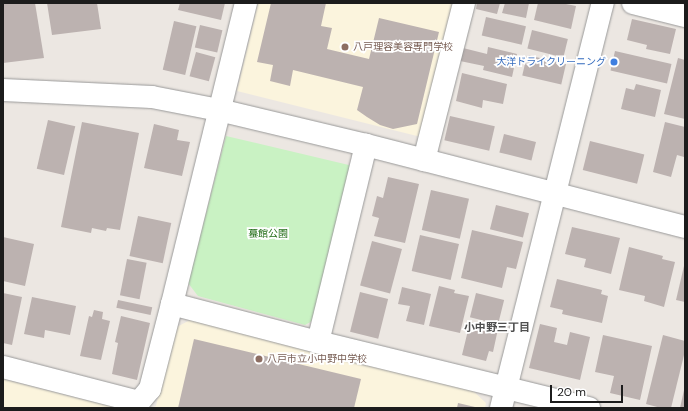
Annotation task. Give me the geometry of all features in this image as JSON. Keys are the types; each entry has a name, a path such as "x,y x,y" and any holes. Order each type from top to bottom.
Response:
{"street":[{"path":"3,367 139,402 150,389 246,3"},
{"path":"424,160 464,3"},
{"path":"501,408 603,3"},
{"path":"633,3 685,16"},
{"path":"3,90 152,97 219,110 366,145 685,227"},
{"path":"318,342 366,145"},
{"path":"172,304 318,342 589,408"}],"shaded area":[{"name":"八戸理容美容専門学校","path":"258,3 454,3 421,137 237,91"},
{"name":"八戸市立小中野中学校","path":"192,319 471,389 486,403 485,408 152,408 156,406 173,329"},
{"path":"3,379 117,408 3,408"}],"green space":[{"name":"蟇館公園","path":"226,136 353,166 314,320 305,325 198,296 188,283"}],"building":[{"path":"35,3 44,58 3,63 3,4"},
{"path":"47,3 97,3 101,29 52,35"},
{"path":"180,3 225,3 221,20 178,10"},
{"path":"271,3 326,3 321,26 332,28 327,49 369,59 379,18 439,32 417,124 393,129 380,125 367,117 357,110 363,87 293,70 290,86 270,81 273,65 257,62"},
{"path":"477,3 500,3 497,14 476,9"},
{"path":"505,3 529,3 526,18 502,13"},
{"path":"538,3 561,3 576,6 571,29 534,20"},
{"path":"486,17 526,26 522,45 482,36"},
{"path":"632,19 676,29 670,54 646,49 647,45 627,40"},
{"path":"174,21 196,26 185,75 163,70"},
{"path":"200,25 222,30 217,53 195,47"},
{"path":"532,30 568,39 563,57 527,48"},
{"path":"488,47 517,54 512,77 483,70 484,66 460,61 463,48 487,54"},
{"path":"615,51 672,64 667,84 611,70"},
{"path":"196,52 215,57 209,81 190,76"},
{"path":"527,55 566,64 561,84 522,75"},
{"path":"678,58 685,60 685,119 664,114"},
{"path":"462,73 507,84 503,104 483,100 482,108 456,101"},
{"path":"636,84 661,90 655,117 621,109 626,88 634,90"},
{"path":"450,116 495,126 489,151 444,140"},
{"path":"48,120 75,126 64,175 37,169"},
{"path":"82,122 139,133 120,230 107,228 106,231 92,228 91,233 61,227"},
{"path":"665,122 685,127 684,157 677,155 671,177 653,172"},
{"path":"154,124 179,130 177,140 190,142 182,176 144,168"},
{"path":"504,134 536,142 531,160 499,152"},
{"path":"590,141 644,155 637,184 583,170"},
{"path":"388,177 419,184 405,243 374,236 379,218 372,216 377,196 383,198"},
{"path":"431,190 469,199 460,239 422,230"},
{"path":"496,205 529,213 523,237 490,229"},
{"path":"138,216 171,223 163,263 129,256"},
{"path":"572,227 620,238 611,274 584,267 586,259 565,254"},
{"path":"472,230 523,242 516,269 507,267 502,288 461,278"},
{"path":"420,235 459,244 451,280 412,271"},
{"path":"3,237 34,244 25,286 3,281"},
{"path":"372,241 402,249 390,293 360,285"},
{"path":"629,247 663,256 662,259 675,262 664,307 644,301 645,296 619,290"},
{"path":"127,259 147,263 140,299 120,295"},
{"path":"685,266 685,302 676,300"},
{"path":"557,279 602,290 601,294 608,296 602,323 562,314 563,310 550,307"},
{"path":"439,286 455,290 454,293 469,296 460,333 429,326"},
{"path":"402,287 431,294 424,325 406,321 410,306 398,304"},
{"path":"360,292 388,299 378,339 350,332"},
{"path":"3,293 22,297 12,345 3,343"},
{"path":"476,293 504,300 498,324 470,317"},
{"path":"32,297 76,306 70,335 45,330 44,338 24,334"},
{"path":"118,300 152,307 151,315 116,308"},
{"path":"94,310 103,312 102,319 110,321 101,360 80,356 89,316 92,317"},
{"path":"121,316 150,323 137,380 112,374 118,343 115,342"},
{"path":"470,322 498,329 493,352 489,351 486,361 462,355"},
{"path":"540,324 557,328 554,342 567,345 570,332 590,337 580,380 529,368"},
{"path":"603,335 652,346 640,400 610,393 614,376 595,372"},
{"path":"663,335 685,341 685,351 671,408 661,408 646,404"},
{"path":"194,339 361,379 354,408 178,408"},
{"path":"684,390 685,408 680,408"},
{"path":"458,403 475,407 475,408 457,408"}],"place":[{"name":"八戸理容美容専門学校","path":"345,47"},
{"name":"大洋ドライクリーニング","path":"614,62"},
{"name":"八戸市立小中野中学校","path":"259,359"}],"district":[{"name":"小中野三丁目","path":"497,327"}]}
